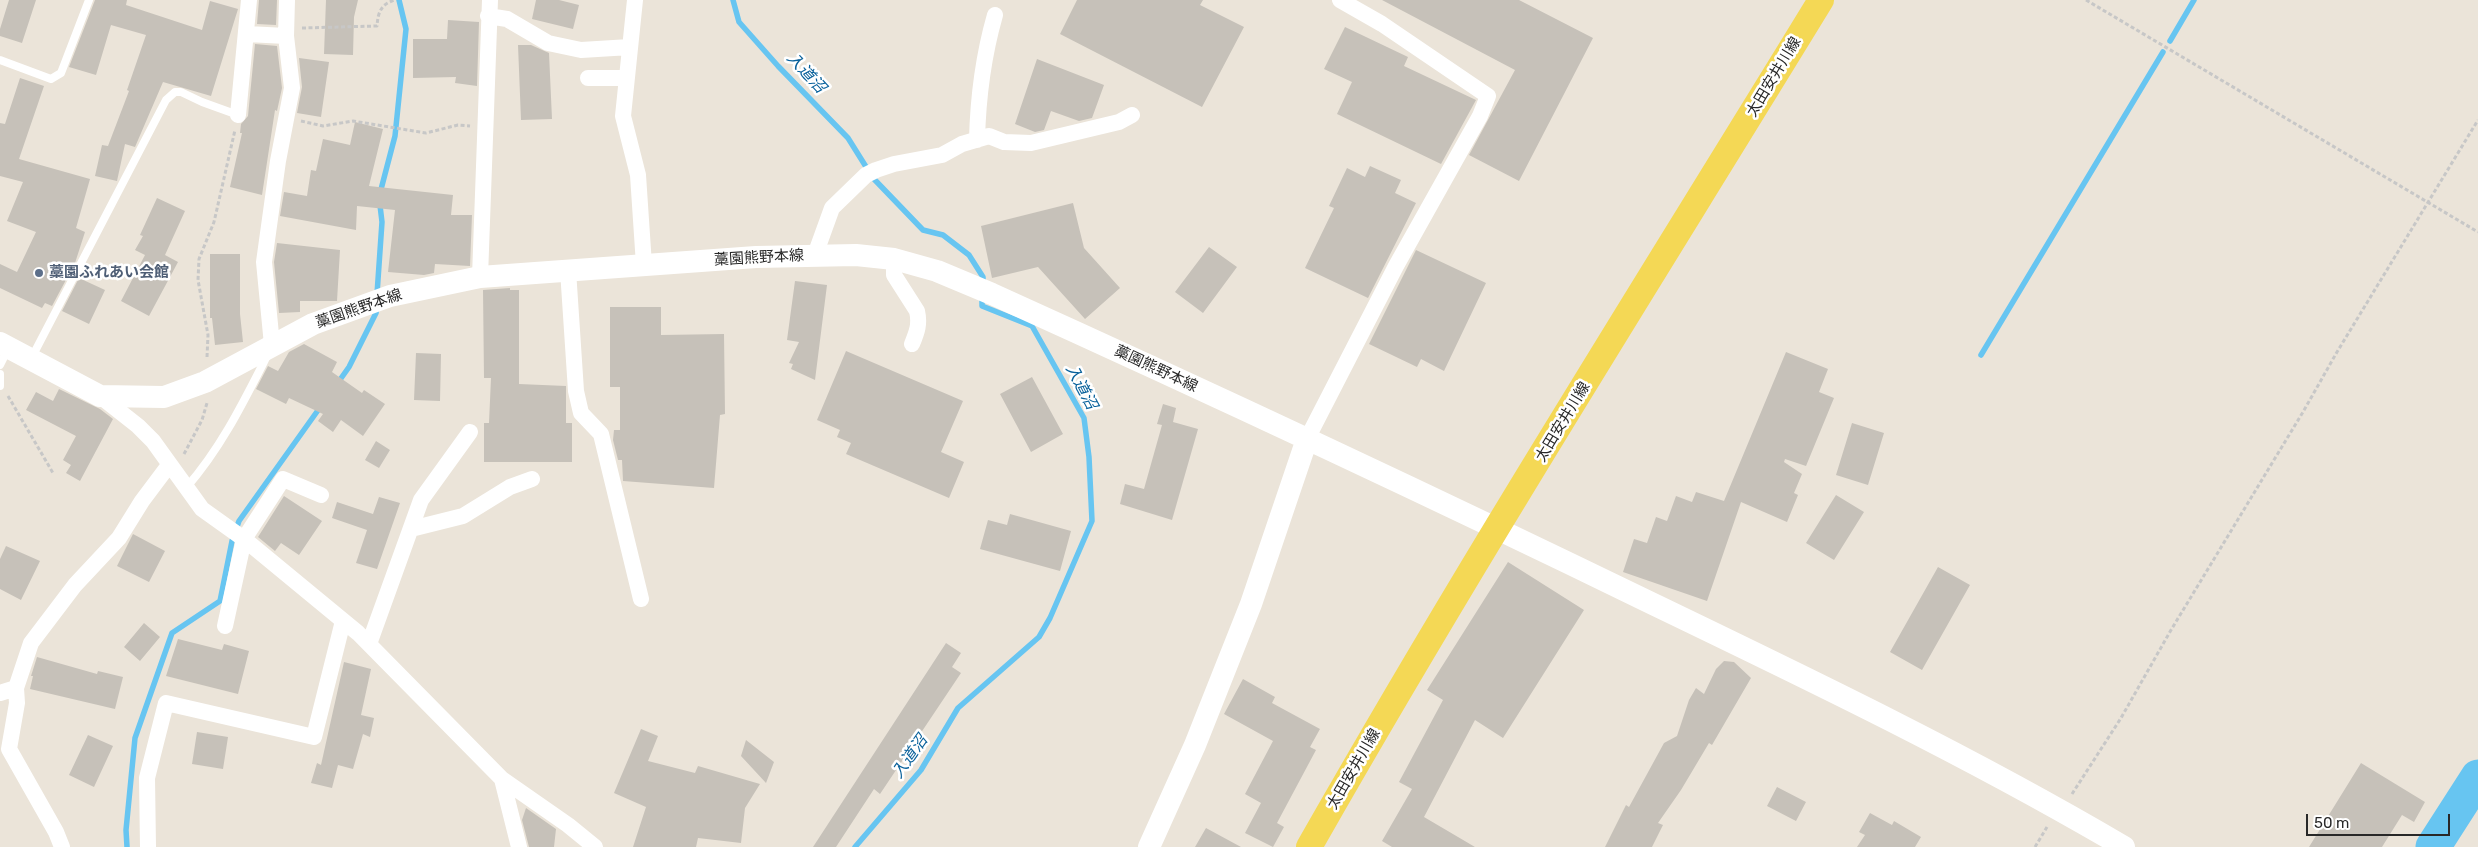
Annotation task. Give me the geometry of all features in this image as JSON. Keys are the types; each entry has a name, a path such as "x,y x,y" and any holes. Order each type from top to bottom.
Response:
{"main road":[{"name":"太田安井川線","path":"1309,847 1498,528 1821,0"},
{"name":"藁園熊野本線","path":"3,352 31,361 100,396 164,397 205,382 313,324 390,296 480,277 815,255 856,255 894,259 937,271 984,290 1498,528 1781,666 2058,808 2124,847"},
{"path":"1149,847 1195,745 1251,604 1307,439"}],"street":[{"path":"238,115 249,0"},
{"path":"272,346 264,262 278,161 292,88 286,32 287,0"},
{"path":"480,277 487,128 488,16 490,0"},
{"path":"635,0 623,116 638,175 644,265"},
{"path":"1307,439 1396,266 1480,116 1488,96 1382,24 1340,0"},
{"path":"977,140 980,83 986,45 995,15"},
{"path":"488,16 507,18 548,43 581,50 630,47"},
{"path":"247,34 286,32"},
{"path":"588,78 627,78"},
{"path":"815,255 832,208 871,173 942,155 962,144 989,136 1004,142 1032,143 1119,122 1132,115"},
{"path":"894,259 894,275 916,311 918,318 919,326 912,344"},
{"path":"568,270 576,391 581,412 601,434 641,599"},
{"path":"100,396 138,426 153,441 202,509 244,539 369,644 502,779 596,847"},
{"path":"369,644 422,500 470,432"},
{"path":"62,847 56,832 9,749 17,703 16,688 31,644 75,585 119,538 142,501 169,465"},
{"path":"225,626 244,539 283,479 321,495"},
{"path":"411,529 463,516 510,487 532,479"},
{"path":"148,847 147,778 166,703 314,737 343,621"},
{"path":"0,693 16,688"},
{"path":"502,779 519,847"}],"lane":[{"path":"0,60 51,79 61,73 89,0"},
{"path":"31,361 166,100 175,92 182,92 202,102 238,115"},
{"path":"186,488 203,469 230,428 272,346"},
{"path":"0,374 1,386"}],"path":[{"path":"286,32 377,26 378,13 386,3 395,0"},
{"path":"2086,0 2478,232"},
{"path":"169,465 183,455 202,420 209,398 205,382 208,335 198,280 199,259 214,222 238,115"},
{"path":"286,118 323,126 353,121 426,133 458,125 487,128"},
{"path":"2035,847 2058,808 2076,789 2120,718 2478,120"},
{"path":"1,386 53,474"}],"building":[{"path":"9,0 36,0 22,43 0,36 0,29"},
{"path":"95,0 127,0 126,5 202,30 210,1 238,9 211,96 163,82 135,147 125,144 117,181 95,176 102,145 108,146 129,91 127,90 146,35 111,25 96,75 69,67"},
{"path":"259,0 277,0 276,25 257,24"},
{"path":"326,0 358,0 354,17 353,55 324,54"},
{"path":"536,0 559,0 579,5 573,29 532,19"},
{"path":"1077,0 1203,0 1200,5 1244,27 1202,107 1060,34"},
{"path":"1382,0 1519,0 1593,38 1519,181 1469,155 1515,70"},
{"path":"448,20 479,22 477,86 455,83 456,77 413,78 413,39 447,39"},
{"path":"1345,27 1408,57 1404,66 1476,100 1441,164 1337,114 1352,82 1324,69"},
{"path":"255,44 277,46 282,88 277,111 275,110 262,195 230,187 242,133 240,133 241,124 248,116"},
{"path":"518,45 531,45 549,53 552,119 521,120"},
{"path":"299,58 329,62 321,117 297,113 302,87"},
{"path":"1037,59 1104,85 1092,118 1079,121 1051,111 1044,130 1035,132 1015,124"},
{"path":"20,78 44,86 19,159 90,179 76,228 85,232 75,263 52,306 45,303 42,308 0,288 0,264 17,272 36,232 7,221 23,182 0,176 0,123 5,124"},
{"path":"355,122 383,129 369,186 453,195 451,215 472,215 470,266 435,264 434,273 424,275 388,272 395,210 357,206 356,230 280,216 284,192 307,196 311,170 316,171 323,139 350,145"},
{"path":"1370,166 1401,180 1395,193 1416,203 1368,298 1305,268 1334,208 1329,206 1347,168 1365,177"},
{"path":"157,198 185,211 165,255 178,262 149,316 121,301 145,255 135,250 143,236 140,235"},
{"path":"1073,203 1084,248 1120,288 1085,319 1038,267 992,278 981,226"},
{"path":"277,243 340,250 337,301 300,301 300,312 279,313 274,262"},
{"path":"1209,247 1237,267 1203,313 1175,292"},
{"path":"1416,250 1486,283 1444,371 1421,359 1417,367 1369,344"},
{"path":"210,254 240,254 240,314 243,342 215,345 212,318 210,318"},
{"path":"79,278 105,290 89,324 62,311"},
{"path":"795,281 827,285 815,380 791,369 793,364 789,363 799,342 787,340"},
{"path":"510,288 510,290 519,290 519,384 566,386 566,423 572,423 572,462 484,462 484,423 489,423 491,378 484,378 483,290"},
{"path":"610,307 661,307 661,335 724,334 725,414 720,415 714,488 623,481 622,460 618,460 613,440 614,430 620,430 620,387 610,387"},
{"path":"304,344 337,362 332,372 362,393 364,390 385,404 363,436 341,420 333,432 318,421 323,414 289,398 286,404 256,389 268,366 278,371 289,352"},
{"path":"846,351 963,401 941,452 964,462 949,498 846,454 851,443 837,437 840,430 817,420"},
{"path":"1786,352 1828,369 1819,392 1834,398 1806,466 1785,459 1784,462 1802,474 1794,493 1798,495 1787,522 1741,502 1707,601 1623,572 1634,539 1647,543 1656,517 1667,521 1676,496 1692,502 1696,492 1724,501"},
{"path":"416,353 441,354 440,401 414,400"},
{"path":"1032,377 1063,434 1031,452 1000,394"},
{"path":"59,389 100,409 113,419 80,481 66,473 71,465 63,460 76,436 26,410 36,392 53,401"},
{"path":"1163,404 1176,408 1173,422 1198,429 1172,520 1120,504 1125,484 1144,489 1162,425 1157,424"},
{"path":"1852,423 1884,433 1868,485 1836,475"},
{"path":"376,441 390,450 379,468 365,460"},
{"path":"1836,495 1864,512 1834,560 1806,543"},
{"path":"284,496 322,521 299,555 281,543 275,551 258,537"},
{"path":"379,497 400,503 377,569 356,563 367,530 332,518 337,502 373,514"},
{"path":"1010,514 1071,531 1060,571 980,549 988,520 1007,525"},
{"path":"133,534 165,551 149,582 117,566"},
{"path":"6,546 40,561 21,600 0,589 0,559"},
{"path":"1508,562 1584,610 1503,738 1475,720 1424,817 1475,847 1392,847 1382,841 1412,789 1399,782 1443,700 1427,690"},
{"path":"1938,567 1970,585 1922,670 1890,652"},
{"path":"144,623 160,637 140,661 124,647"},
{"path":"178,639 222,650 224,644 249,651 238,694 166,676"},
{"path":"946,643 961,653 952,667 961,673 880,794 874,789 836,847 813,847"},
{"path":"37,657 97,674 98,671 123,677 115,709 30,689 33,676 31,676"},
{"path":"1724,661 1734,662 1751,678 1712,745 1709,743 1681,790 1658,823 1663,825 1652,847 1605,847 1626,805 1629,807 1664,743 1677,736 1689,700 1696,688 1704,694 1716,669"},
{"path":"344,662 371,669 361,715 374,718 370,737 363,734 353,769 338,765 332,788 311,783 317,763 321,765"},
{"path":"1243,679 1275,697 1272,703 1320,729 1310,747 1316,750 1277,823 1284,827 1273,847 1245,833 1261,803 1245,794 1273,741 1224,714"},
{"path":"641,729 658,736 648,761 695,773 698,766 760,784 745,808 741,843 698,838 696,847 633,847 646,807 614,793"},
{"path":"197,732 228,737 223,769 192,764"},
{"path":"88,735 113,746 94,787 69,775"},
{"path":"746,740 774,762 766,783 741,756"},
{"path":"2361,763 2425,802 2414,822 2402,815 2382,847 2309,847"},
{"path":"1777,787 1806,802 1796,821 1767,806"},
{"path":"526,808 556,829 554,847 529,847 522,820"},
{"path":"1870,813 1892,825 1894,821 1921,837 1915,847 1857,847 1865,835 1859,832"},
{"path":"1206,828 1241,847 1195,847"}],"waterway":[{"path":"377,294 382,222 379,197 395,136 406,29 399,0"},
{"name":"入道沼","path":"733,0 739,22 778,66 848,138 873,178 923,230 943,235 969,255 983,277 983,285"},
{"path":"2170,41 2194,0"},
{"path":"1981,355 2163,52"},
{"name":"入道沼","path":"855,847 921,770 958,708 1039,637 1050,618 1092,521 1089,457 1084,418 1032,326 982,306 982,295"},
{"path":"337,384 349,367 376,313 377,306"},
{"path":"127,847 126,830 135,738 172,633 220,601 232,541 239,521 321,406"},
{"path":"2433,847 2478,777"}],"place":[{"name":"藁園ふれあい会館","path":"39,273"}]}
